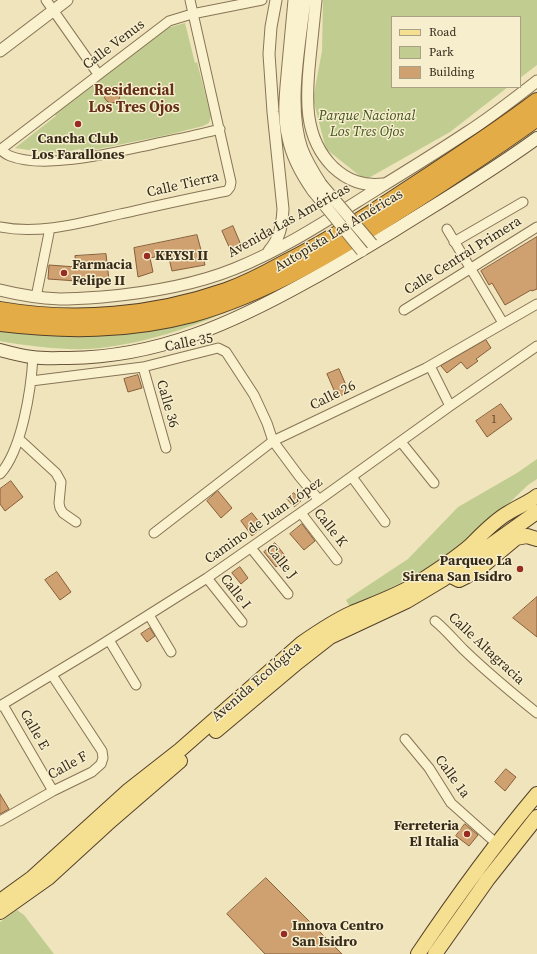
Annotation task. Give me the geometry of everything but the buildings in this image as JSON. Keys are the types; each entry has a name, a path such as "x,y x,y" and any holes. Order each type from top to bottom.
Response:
{"highway":[{"name":"Autopista Las Américas","path":"0,310 26,315 96,316 166,307 227,290 288,262 353,226 477,144 537,101"},
{"name":"Autopista Las Américas","path":"0,323 48,328 98,329 162,321 192,314 230,302 297,271 358,236 465,168 537,118"}],"main road":[{"path":"0,350 33,357 86,358 125,353 155,347 196,335 236,319 285,294 367,248 475,180 537,138"},
{"name":"Avenida Ecológica","path":"0,901 32,878 129,790 180,750 302,643 321,629 415,584 438,570 508,513 530,502 537,496"},
{"path":"470,545 480,547 487,544 515,522 533,514 529,513 537,505"},
{"name":"Avenida Ecológica","path":"0,912 48,878 154,783 275,681 330,637 407,601 449,575 533,514"},
{"path":"449,575 459,580 467,576 480,568 516,538 527,536 537,539"},
{"path":"418,954 497,844 537,794"},
{"path":"435,954 488,879 537,817"}],"street":[{"path":"46,0 98,74"},
{"path":"0,51 67,0"},
{"name":"Calle Tierra","path":"0,227 13,230 50,228 77,224 227,191 231,182 190,0"},
{"name":"Calle Venus","path":"0,149 169,21 192,14 262,0"},
{"path":"266,254 278,239 283,209 273,112 269,54 271,27 276,0"},
{"path":"294,0 298,15"},
{"path":"304,0 298,15 285,99 285,119 290,144 294,158 305,180 367,248"},
{"path":"316,0 306,88 308,114 313,137 330,164 345,177 353,181 366,184 386,184"},
{"name":"Avenida Las Américas","path":"0,290 36,297 61,299 84,298 162,289 213,277 266,254 337,214 468,132 537,81"},
{"path":"0,149 5,154 19,159 47,161 65,160 130,149 220,129"},
{"path":"454,242 523,202"},
{"name":"Calle Central Primera","path":"404,310 537,227"},
{"path":"36,297 50,228"},
{"path":"447,229 503,323"},
{"name":"Calle 26","path":"154,533 273,441 430,366 537,304"},
{"name":"Camino de Juan López","path":"2,706 207,578 537,346"},
{"name":"Calle 35","path":"31,381 142,367 218,348 226,352 254,395 267,423 273,441 298,476 319,500"},
{"path":"1,471 11,458 19,439 31,381 33,357"},
{"path":"430,366 450,406"},
{"name":"Calle 36","path":"142,367 166,448"},
{"path":"19,439 56,473 61,482 60,508 76,522"},
{"path":"401,442 434,483"},
{"path":"352,477 386,522"},
{"name":"Calle K","path":"301,513 337,560"},
{"name":"Calle J","path":"251,548 288,594"},
{"name":"Calle I","path":"207,578 242,622"},
{"path":"149,614 171,652"},
{"name":"Calle Altagracia","path":"435,621 469,654 537,714"},
{"path":"109,640 136,685"},
{"name":"Calle F","path":"0,821 53,791 92,772 101,764 103,758 102,751 52,675"},
{"name":"Calle E","path":"2,706 53,791"},
{"name":"Calle 1a","path":"405,739 429,768 451,803 497,844"}],"green space":[{"name":"Parque Nacional Los Tres Ojos","path":"323,0 537,0 537,65 521,77 521,16 391,16 391,88 507,88 450,132 365,180 326,149 313,99 322,51"},
{"path":"185,23 211,116 209,123 203,126 167,135 83,152 80,149 61,153 15,148 56,116 54,113 151,38 152,40 167,28"},
{"path":"244,304 207,320 168,334 127,344 88,349 66,349 0,341 0,329 33,334 84,337 130,333"},
{"path":"537,459 537,479 528,485 466,542 432,566 351,609 346,600 408,559 458,507 517,473"},
{"path":"17,910 24,915 54,954 0,954 0,922"}],"place":[{"name":"Cancha Club Los Farallones","path":"78,124"},
{"name":"KEYSI II","path":"147,256"},
{"name":"Farmacia Felipe II","path":"64,273"},
{"name":"Parqueo La Sirena San Isidro","path":"520,569"},
{"name":"Ferreteria El Italia","path":"467,834"},
{"name":"Innova Centro San Isidro","path":"284,934"}],"district":[{"name":"Residencial Los Tres Ojos","path":"134,100"}]}
